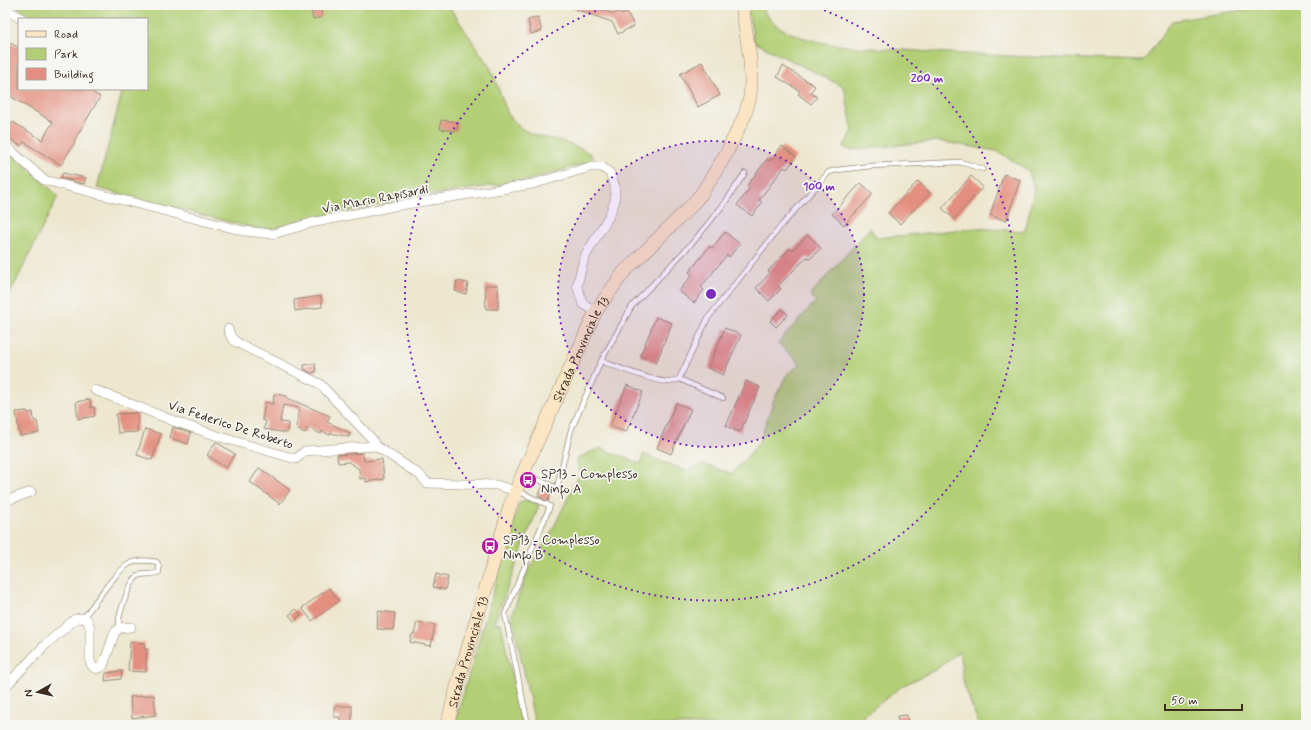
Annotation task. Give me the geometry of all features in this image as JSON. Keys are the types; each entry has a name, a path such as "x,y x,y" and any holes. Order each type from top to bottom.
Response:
{"main road":[{"name":"Strada Provinciale 13","path":"446,725 510,506 523,473 596,311 623,273 690,207 702,192 726,154 745,115 750,97 751,80 750,59 742,5"}],"street":[{"path":"5,9 20,18"},
{"name":"Via Mario Rapisardi","path":"5,145 44,180 244,231 273,234 318,222 394,206 533,184 590,168 602,167 610,173 615,186 615,201 609,216 584,258 577,286 583,304 596,311"},
{"path":"228,329 231,337 236,342 320,384 372,439 376,446 420,475 427,483 496,485 516,490"},
{"name":"Via Federico De Roberto","path":"95,390 227,439 296,459 305,451 376,446"},
{"path":"5,501 31,492"},
{"path":"5,687 44,646 74,619 84,617 90,624 90,661 91,666 98,669 103,666 115,632 120,628 131,627"}],"lane":[{"path":"601,361 621,369 662,381 672,382 679,379 708,318 781,226 829,172 871,166 960,162 983,169"},
{"path":"523,473 557,488 571,430 601,361 632,306 694,241 724,204 745,173"},
{"path":"679,379 723,398"},
{"path":"516,490 550,506 505,614 528,725"},
{"path":"84,617 102,592 130,564 150,560 157,562 159,572 155,574 146,573 138,575 130,585 119,619 120,628"}],"green space":[{"path":"14,5 448,5 491,69 508,114 520,128 534,135 561,141 584,150 592,155 593,161 529,180 431,195 308,219 271,229 257,229 97,188 123,90 148,90 148,18 34,18"},
{"path":"747,5 762,5 769,19 786,31 818,42 832,44 963,54 1144,61 1172,21 1274,5 1306,5 1306,725 979,725 964,685 959,651 937,669 902,686 852,725 535,725 512,614 529,569 551,533 580,473 576,459 600,448 641,464 643,454 686,471 703,464 732,474 759,443 773,402 786,376 800,364 778,343 816,301 810,295 870,228 877,238 976,228 1025,231 1034,190 1029,171 997,151 938,141 850,150 843,147 853,131 844,87 754,42"},
{"path":"5,147 58,196 5,304"},
{"path":"528,500 539,505 494,623 501,623 522,725 454,725 519,503"}],"building":[{"path":"310,5 320,5 322,17 313,19"},
{"path":"567,5 589,5 614,14 620,11 621,15 627,12 634,26 618,34 612,22"},
{"path":"538,17 542,31 531,34 528,20"},
{"path":"5,40 18,47 18,90 89,90 100,97 61,165 24,142 21,146 5,136 13,122 42,140 53,122 5,93"},
{"path":"702,62 720,95 698,107 680,74"},
{"path":"783,66 815,86 810,93 817,97 811,104 798,94 800,91 777,77"},
{"path":"441,120 458,122 457,131 440,129"},
{"path":"782,146 796,157 787,169 784,167 759,200 762,203 752,216 737,205 750,188 747,186 767,159 770,161"},
{"path":"63,173 86,178 84,184 61,178"},
{"path":"1004,174 1020,180 1006,221 990,215"},
{"path":"971,176 983,187 954,219 942,208"},
{"path":"918,181 930,193 900,224 888,213"},
{"path":"861,183 873,194 844,225 832,214"},
{"path":"725,232 740,244 729,257 727,255 701,287 704,290 694,303 679,291 692,275 689,272 710,246 712,248"},
{"path":"808,235 821,248 810,259 807,257 778,286 781,289 769,301 756,288 770,273 768,271 790,248 792,250"},
{"path":"457,281 468,283 466,294 455,291"},
{"path":"485,285 498,285 498,309 486,309"},
{"path":"321,296 322,307 295,311 294,300"},
{"path":"782,309 788,315 776,327 770,321"},
{"path":"656,317 672,323 656,363 640,356"},
{"path":"725,328 741,335 723,375 708,368"},
{"path":"315,363 316,372 311,373 304,369 304,365"},
{"path":"746,381 760,387 740,432 726,426"},
{"path":"627,385 643,392 626,432 610,426"},
{"path":"274,394 287,396 287,398 330,416 327,422 350,433 349,437 331,433 330,435 322,431 321,434 308,427 305,433 296,429 299,408 283,405 280,422 288,423 287,433 264,429 266,421 262,420 265,402 273,404"},
{"path":"90,399 91,408 94,407 95,416 78,419 76,402"},
{"path":"676,403 691,409 671,454 657,448"},
{"path":"27,411 28,413 33,412 34,421 37,421 39,433 20,436 16,412"},
{"path":"137,413 137,432 118,433 116,414"},
{"path":"173,427 191,433 188,444 170,438"},
{"path":"145,429 161,434 152,460 137,455"},
{"path":"216,442 235,454 226,468 207,455"},
{"path":"363,453 364,461 382,459 384,479 366,482 366,478 360,479 359,469 349,462 338,463 337,455"},
{"path":"259,468 290,490 280,504 250,482"},
{"path":"543,486 552,490 548,501 538,496"},
{"path":"436,574 448,577 445,590 433,587"},
{"path":"329,588 339,601 312,621 302,608"},
{"path":"296,609 301,615 294,621 289,615"},
{"path":"378,611 395,613 393,630 377,629"},
{"path":"417,622 435,625 431,646 410,642"},
{"path":"130,642 145,643 144,649 147,649 146,672 128,671"},
{"path":"122,671 121,679 105,681 106,673"},
{"path":"154,695 156,715 132,718 130,697"},
{"path":"334,706 352,706 352,725 340,725 340,717 334,717"},
{"path":"907,715 908,725 899,725 897,716"}],"place":[{"name":"SP13 - Complesso Ninfo A","path":"528,480"},
{"name":"SP13 - Complesso Ninfo B","path":"490,546"}]}
